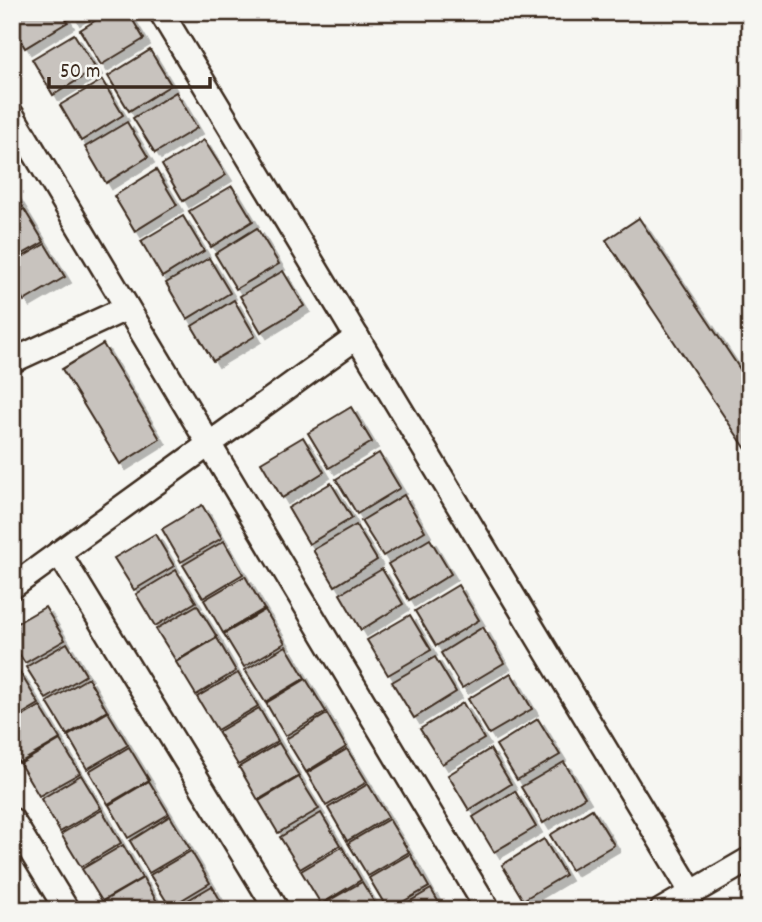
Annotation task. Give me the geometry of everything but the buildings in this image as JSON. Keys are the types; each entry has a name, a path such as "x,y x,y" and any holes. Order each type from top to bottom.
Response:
{"street":[{"path":"161,12 692,893"},
{"path":"12,115 488,910"},
{"path":"12,361 127,307"},
{"path":"12,587 357,337"},
{"path":"59,553 277,910"},
{"path":"12,820 67,910"},
{"path":"662,910 750,859"}]}
